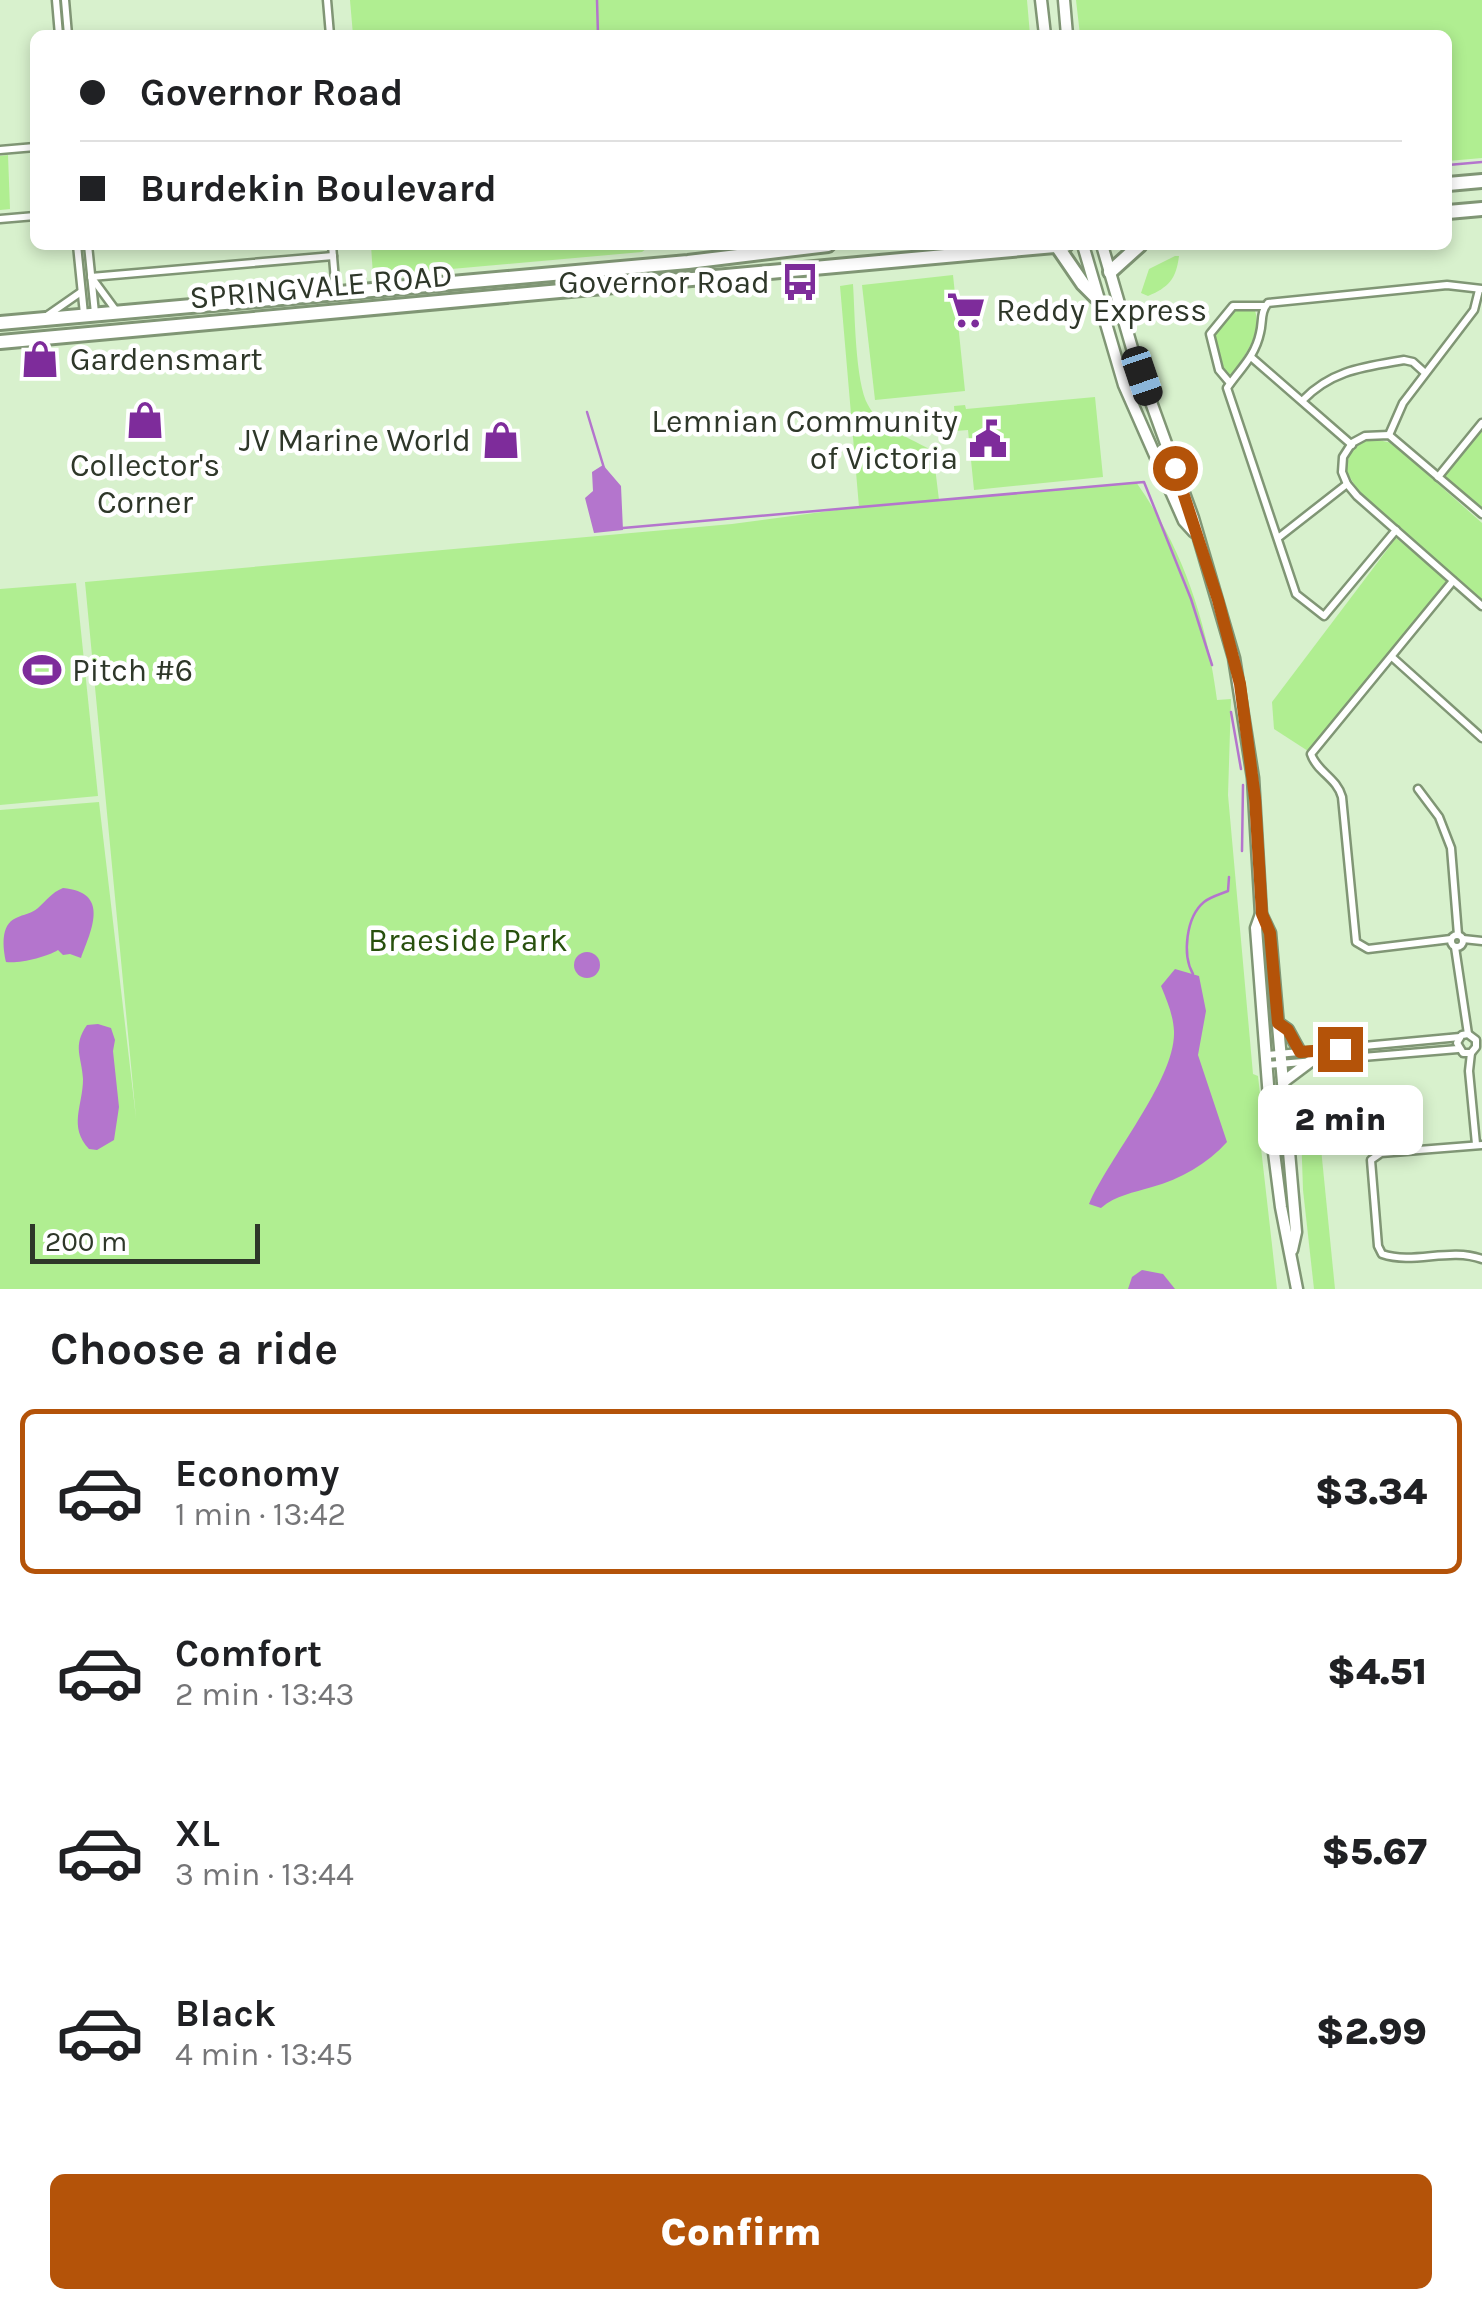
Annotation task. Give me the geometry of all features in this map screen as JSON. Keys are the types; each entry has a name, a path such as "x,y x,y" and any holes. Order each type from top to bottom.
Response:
{"highway":[{"path":"1452,184 1482,181"},
{"path":"1452,212 1482,209"},
{"name":"SPRINGVALE ROAD","path":"0,323 787,250"},
{"name":"SPRINGVALE ROAD","path":"0,342 1013,250"},
{"path":"1060,250 1096,296"},
{"path":"1110,272 1134,250"},
{"path":"90,315 92,334"}],"main road":[{"path":"1041,0 1044,30"},
{"path":"1064,0 1067,30"},
{"path":"1084,250 1138,422 1184,521 1195,533"},
{"path":"1103,250 1134,355 1193,518 1228,634 1244,710 1262,914 1270,933 1278,1023 1296,1232 1292,1251"},
{"path":"1262,914 1256,928 1266,1060 1281,1207 1297,1289"},
{"path":"1278,1023 1288,1030 1300,1052"},
{"path":"1283,1082 1311,1061"}],"street":[{"path":"56,0 59,30"},
{"path":"65,0 68,30"},
{"path":"327,0 330,30"},
{"path":"0,150 30,147"},
{"path":"0,218 30,216"},
{"path":"77,250 81,292 90,315"},
{"path":"88,250 90,315"},
{"path":"332,250 336,293"},
{"path":"91,277 333,256"},
{"path":"91,277 118,312"},
{"path":"1230,382 1219,370 1210,334 1233,306 1448,286 1481,289 1474,310 1402,404 1389,436"},
{"path":"43,319 81,292"},
{"path":"1264,306 1262,330 1252,357 1230,382 1228,394 1296,594 1324,616 1396,530"},
{"path":"1252,357 1352,445"},
{"path":"1303,400 1319,384 1345,370 1404,360 1424,372"},
{"path":"1438,477 1482,422"},
{"path":"1482,514 1389,436 1366,436 1352,445 1344,457 1342,472 1357,496 1482,606"},
{"path":"1278,538 1347,484"},
{"path":"1454,581 1311,754 1312,760 1339,786 1342,797 1356,942 1368,949 1482,941"},
{"path":"1392,657 1482,738"},
{"path":"1418,789 1439,817 1451,848 1464,1020 1479,1144 1380,1154 1371,1160 1378,1246 1382,1254 1392,1258 1451,1253 1482,1259"},
{"path":"1281,1059 1300,1052 1469,1037"},
{"path":"1469,1037 1470,1051"},
{"path":"1266,1060 1470,1051"}],"green space":[{"path":"350,0 1027,0 1030,30 353,30"},
{"path":"1076,0 1482,0 1482,158 1452,161 1452,30 1079,30"},
{"path":"8,155 10,209 0,210 0,156"},
{"path":"371,250 645,250 642,252 373,276"},
{"path":"1179,256 1178,264 1170,281 1148,296 1141,293 1149,269"},
{"path":"953,275 965,391 875,400 862,285"},
{"name":"Braeside Park","path":"853,284 858,364 868,405 880,420 933,451 939,500 1136,482 1179,559 1207,642 1217,700 1231,699 1228,795 1277,1289 0,1289 0,810 99,802 136,1118 85,582 732,524 859,507 840,286"},
{"path":"1254,308 1256,326 1251,344 1230,376 1224,374 1213,333 1234,309"},
{"path":"1095,397 1103,477 974,490 968,430 956,431 954,406 965,405 966,409"},
{"path":"1482,428 1482,510 1442,476"},
{"path":"1369,438 1392,443 1482,523 1482,603 1362,497 1346,471 1350,451"},
{"path":"1396,538 1449,582 1308,751 1274,729 1272,702"},
{"name":"Pitch #6","path":"76,583 98,796 0,805 0,589"},
{"path":"1316,1098 1335,1289 1314,1289 1303,1190 1300,1101"}],"shaded area":[{"path":"603,465 621,486 623,530 594,533 585,498 593,491 592,472"},
{"path":"63,888 78,891 92,904 93,924 81,958 63,955 58,950 33,959 6,962 7,926"},
{"path":"587,952 596,956 600,965 596,974 587,978 578,974 574,965 578,956"},
{"path":"1175,969 1199,976 1206,1011 1198,1055 1227,1142 1202,1164 1173,1180 1119,1197 1101,1208 1089,1204 1164,1072 1174,1031 1161,986"},
{"path":"87,1025 111,1028 115,1040 119,1107 114,1140 97,1150 89,1149 78,1124 83,1079 80,1039"},
{"path":"1142,1270 1163,1274 1175,1289 1128,1289 1132,1277"}],"waterway":[{"path":"597,0 598,30"},
{"path":"1452,165 1482,162"},
{"path":"587,412 604,468"},
{"path":"623,528 1144,482 1191,599 1212,665"},
{"path":"1231,712 1241,769"},
{"path":"1242,851 1243,785"},
{"path":"1193,974 1187,947 1193,917 1204,902 1228,891 1229,877"}],"place":[{"name":"Governor Road","path":"800,282"},
{"name":"Reddy Express","path":"966,310"},
{"name":"Gardensmart","path":"40,359"},
{"name":"Collector's Corner","path":"145,420"},
{"name":"Lemnian Community of Victoria","path":"988,439"},
{"name":"JV Marine World","path":"501,440"},
{"name":"Pitch #6","path":"42,670"}],"route":[{"path":"1175,468 1218,600 1240,684 1255,798 1262,914 1270,933 1278,1023 1288,1030 1300,1052 1340,1049"}]}
